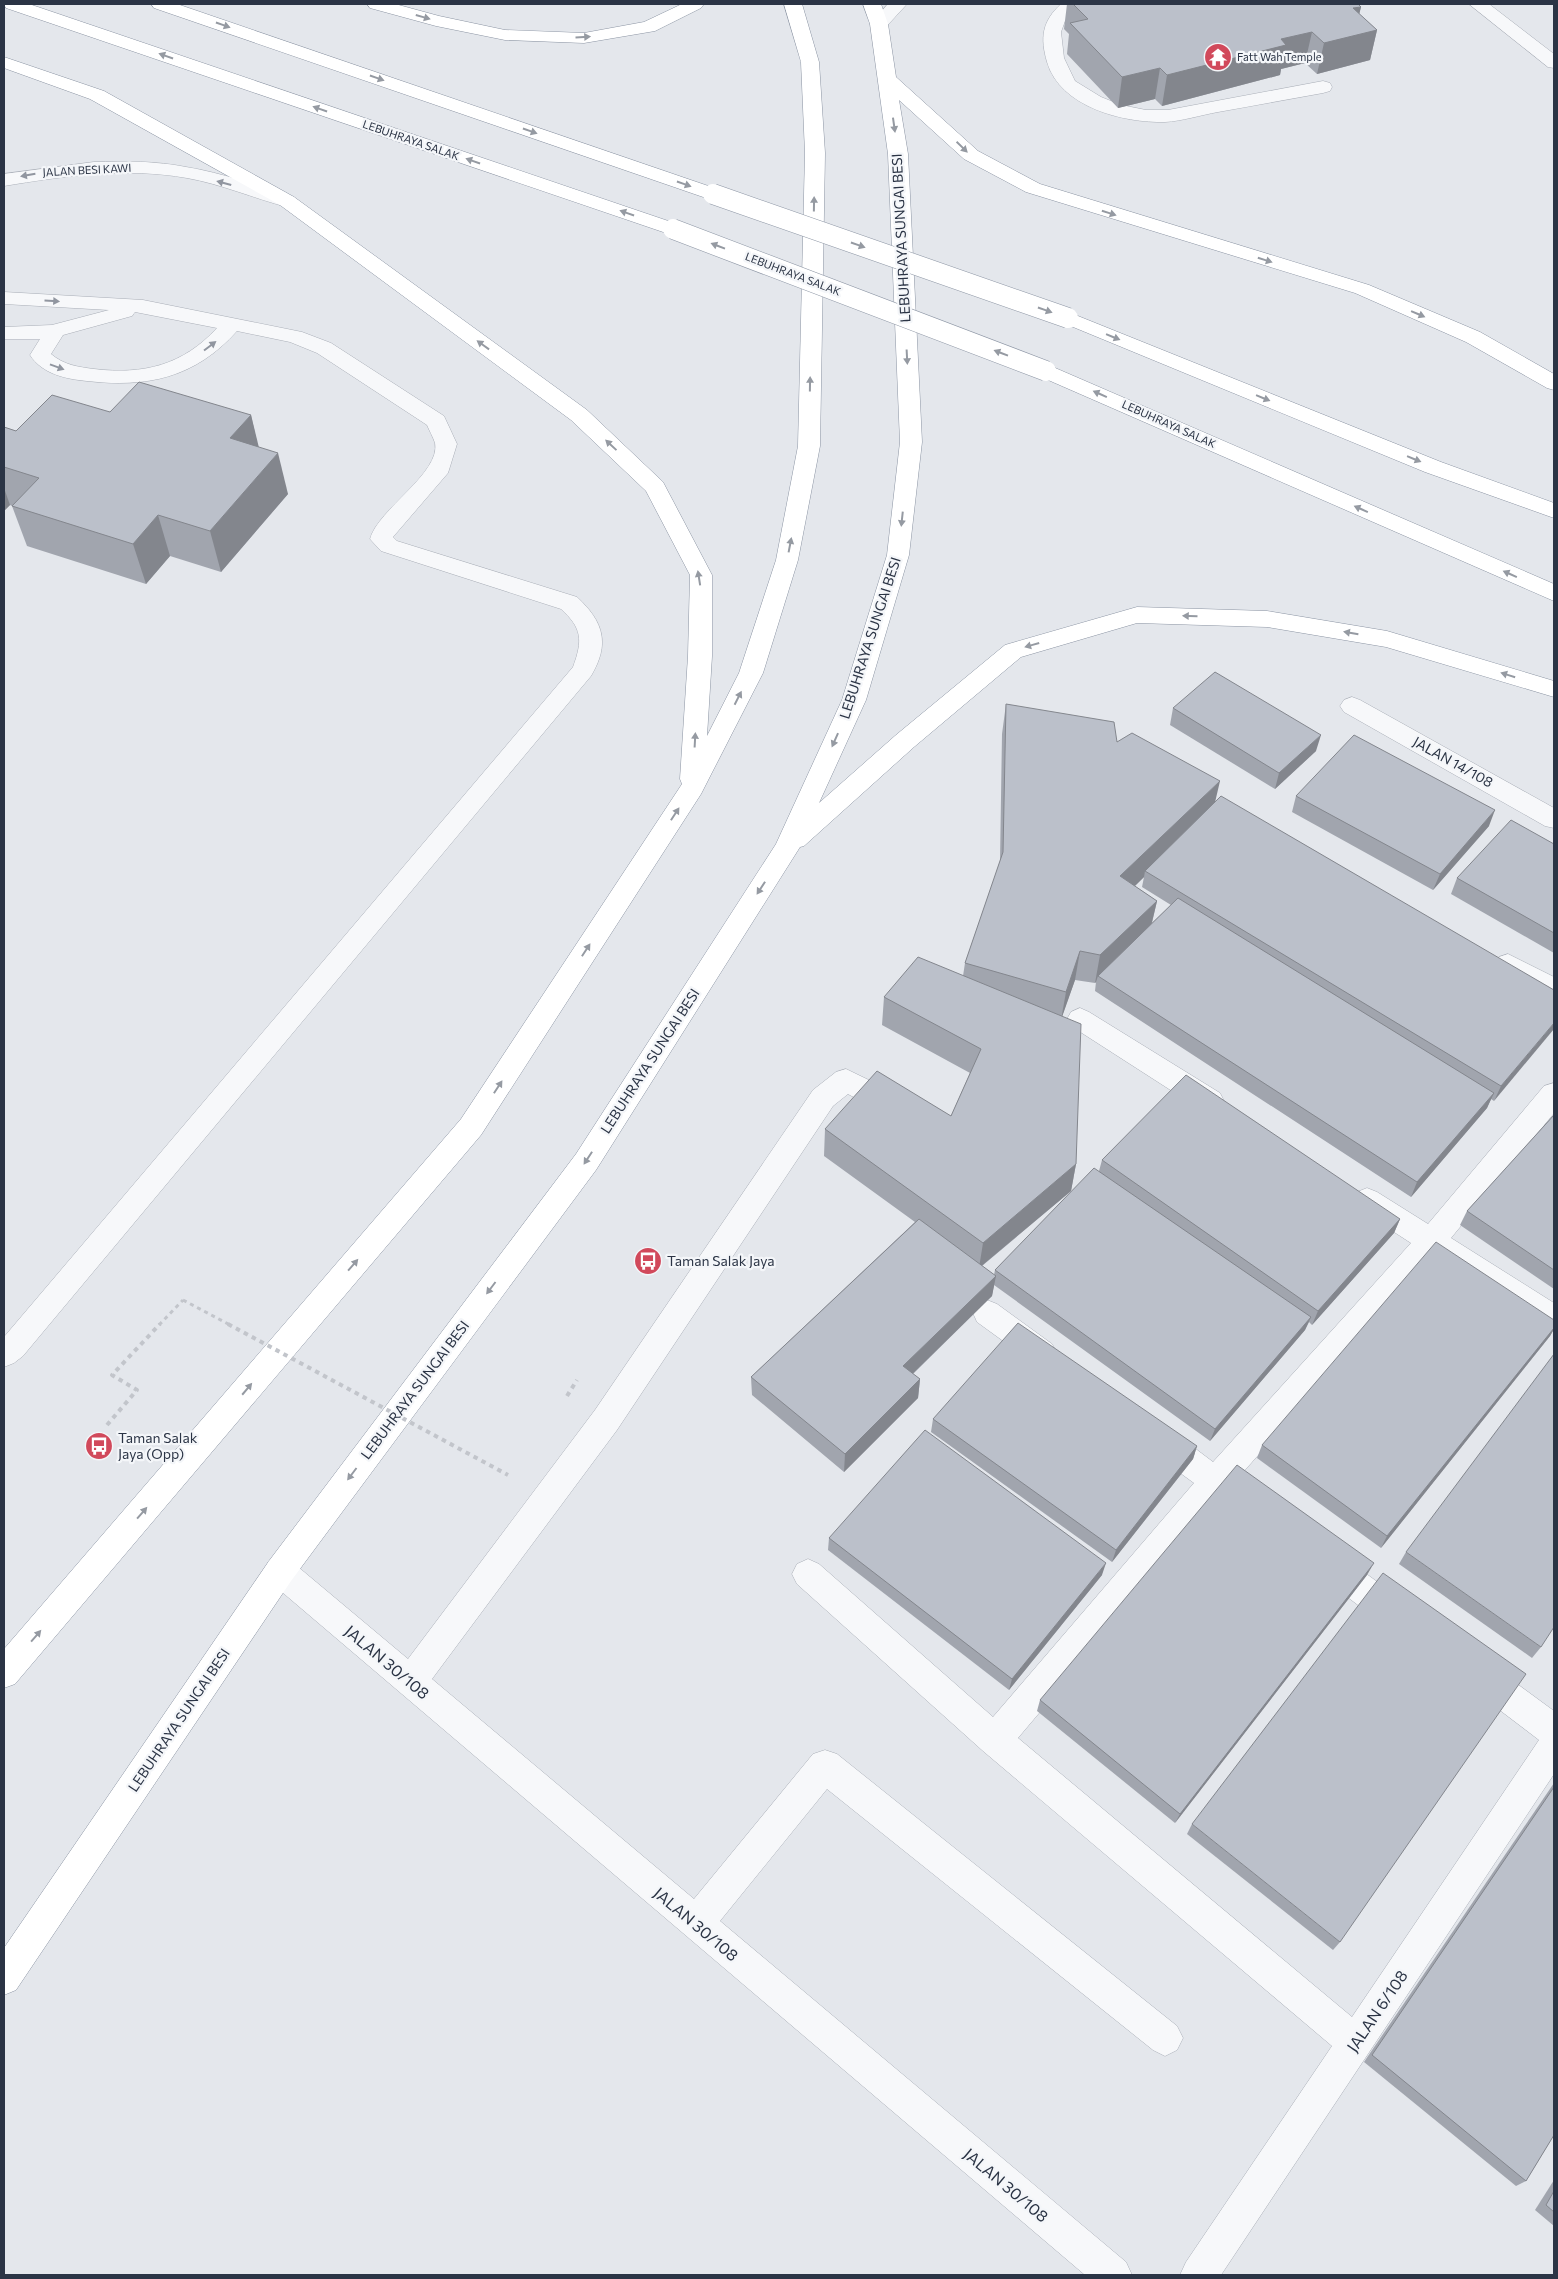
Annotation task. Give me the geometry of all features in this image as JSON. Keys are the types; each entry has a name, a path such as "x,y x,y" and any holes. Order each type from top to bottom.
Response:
{"highway":[{"name":"LEBUHRAYA SALAK","path":"12,4 674,229 1046,371 1554,594"},
{"path":"160,4 1068,318 1433,467 1554,511"},
{"path":"376,4 436,21 505,35 584,38 649,26 695,4"},
{"path":"4,1673 471,1127 692,788 751,673 787,560 809,446 815,153 810,62 793,4"},
{"name":"LEBUHRAYA SUNGAI BESI","path":"4,1978 280,1571 586,1162 787,847 854,700 898,555 911,442 898,154 879,24 872,4"},
{"path":"4,62 97,95 288,201 579,416 655,487 701,575 700,656 692,788"},
{"path":"887,79 970,155 1033,188 1362,290 1473,337 1554,383"},
{"path":"787,847 905,741 1013,651 1137,615 1266,619 1387,639 1554,689"}],"street":[{"path":"879,24 898,4"},
{"path":"1070,4 1056,17 1052,26 1051,45 1059,72 1069,87 1118,112 1147,117 1168,116 1322,87"},
{"path":"1478,4 1554,63"},
{"name":"JALAN BESI KAWI","path":"4,180 56,170 126,167 186,173 288,201"},
{"path":"4,298 143,306 295,337 324,348 436,421 446,444 440,468 383,531 381,539 389,546 569,603 584,616 591,634 591,650 583,670 26,1332 4,1354"},
{"path":"4,333 33,334 54,332 143,306"},
{"path":"54,332 40,354 47,364 84,374 141,377 180,365 196,356 211,346 231,324"},
{"name":"JALAN 14/108","path":"1352,706 1554,819"},
{"path":"1485,952 1554,989"},
{"path":"1080,1019 1230,1114"},
{"path":"410,1682 606,1420 823,1098 846,1080 914,1116"},
{"path":"995,1740 1215,1481 1431,1241 1554,1094"},
{"path":"1348,1188 1554,1318"},
{"path":"987,1313 1066,1371"},
{"path":"1136,1423 1254,1510"},
{"path":"1310,1550 1420,1632"},
{"name":"JALAN 30/108","path":"280,1571 1113,2275"},
{"path":"808,1574 995,1740 1356,2043"},
{"path":"1460,1661 1554,1731"},
{"name":"JALAN 6/108","path":"1199,2275 1554,1746"},
{"path":"696,1924 825,1766 1165,2038"}],"path":[{"path":"106,1425 137,1390 112,1375 183,1300 508,1474"}],"building":[{"path":"1073,4 1358,4 1361,7 1353,8 1377,30 1324,43 1312,32 1281,39 1286,45 1167,75 1160,68 1122,77 1070,23 1088,19"},
{"path":"139,382 251,415 230,438 278,453 210,531 158,515 133,544 12,506 39,478 4,467 4,427 16,431 52,395 110,412"},
{"path":"1215,672 1321,735 1279,773 1173,708"},
{"path":"1006,704 1114,722 1117,742 1132,733 1220,781 1120,876 1157,901 1100,955 1080,951 1066,992 965,963 1003,852"},
{"path":"1354,735 1495,810 1440,874 1296,796"},
{"path":"1221,796 1554,990 1554,1023 1501,1086 1145,871"},
{"path":"1511,820 1554,844 1554,933 1457,878"},
{"path":"1178,898 1494,1093 1417,1182 1098,976"},
{"path":"918,957 1081,1024 1076,1164 983,1243 825,1129 877,1071 951,1116 981,1049 884,997"},
{"path":"1186,1075 1400,1219 1318,1311 1102,1160"},
{"path":"1554,1115 1554,1270 1467,1211"},
{"path":"1094,1168 1311,1317 1215,1429 995,1270"},
{"path":"919,1219 996,1276 903,1366 920,1379 845,1454 751,1377"},
{"path":"1436,1242 1554,1320 1554,1328 1387,1536 1262,1445"},
{"path":"1018,1323 1197,1446 1116,1550 933,1419"},
{"path":"1554,1354 1554,1627 1541,1647 1406,1552"},
{"path":"925,1430 1106,1563 1012,1679 829,1538"},
{"path":"1237,1465 1374,1563 1180,1814 1040,1700"},
{"path":"1383,1573 1526,1674 1340,1942 1192,1824"},
{"path":"1554,1787 1554,2135 1526,2181 1372,2055"},
{"path":"1554,2191 1554,2212 1546,2205"}],"place":[{"name":"Fatt Wah Temple","path":"1218,57"},
{"name":"Taman Salak Jaya","path":"648,1261"},
{"name":"Taman Salak Jaya (Opp)","path":"99,1446"}]}
